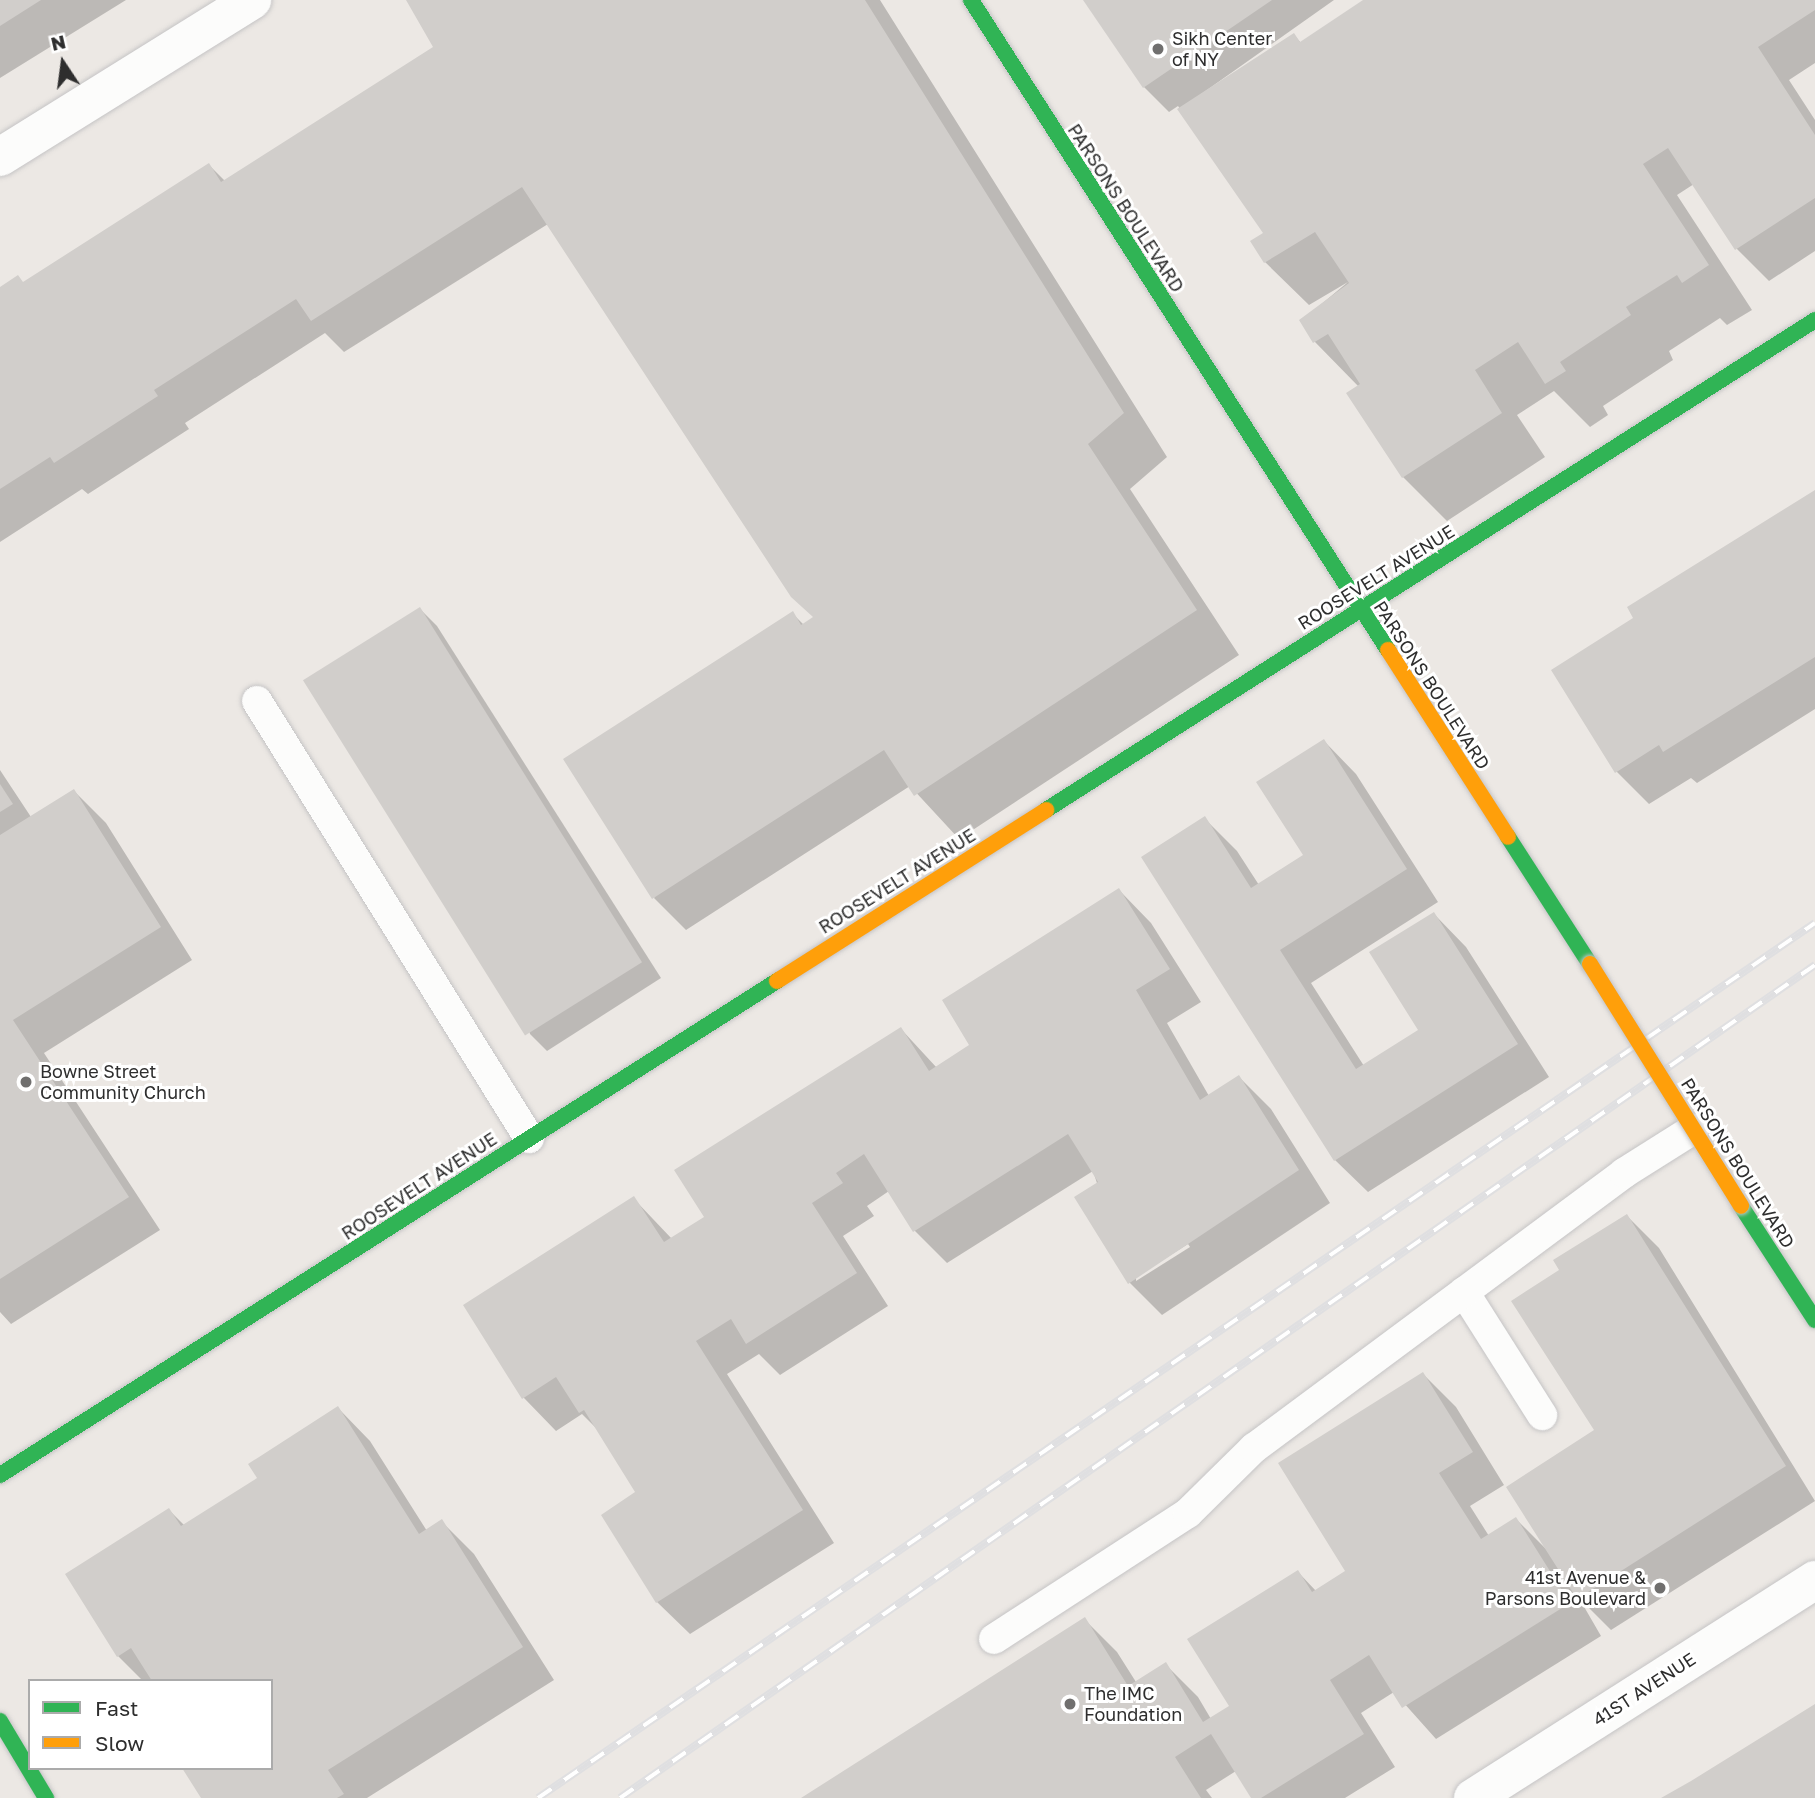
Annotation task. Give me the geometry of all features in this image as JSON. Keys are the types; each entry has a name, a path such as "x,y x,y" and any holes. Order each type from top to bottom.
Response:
{"street":[{"path":"0,157 252,0"},
{"name":"PARSONS BOULEVARD","path":"971,0 1360,610 1590,964 1815,1321"},
{"name":"ROOSEVELT AVENUE","path":"0,1475 1815,320"},
{"name":"41ST AVENUE","path":"1473,1798 1815,1580"},
{"path":"0,1721 28,1768"},
{"path":"29,1770 46,1798"}],"lane":[{"path":"257,701 529,1138"},
{"path":"994,1639 1188,1513 1254,1448 1624,1173 1693,1129"},
{"path":"1464,1292 1542,1415"}],"building":[{"path":"0,0 41,0 0,26"},
{"path":"406,0 865,0 1124,413 1088,444 1197,610 914,796 884,750 652,899 563,759 793,611 801,625 813,617 791,597 522,187 311,321 296,299 154,390 158,396 54,463 50,457 0,489 0,287 18,275 23,282 209,163 221,182 433,47"},
{"name":"Sikh Center of NY","path":"1083,0 1272,0 1143,88"},
{"path":"1363,0 1815,0 1815,10 1758,47 1815,135 1815,198 1735,250 1668,148 1643,164 1709,265 1682,283 1677,275 1626,307 1631,315 1560,362 1566,371 1545,384 1518,342 1475,370 1502,413 1402,478 1346,393 1360,384 1328,334 1313,343 1299,320 1349,283 1315,232 1264,263 1250,241 1263,233 1177,109 1294,33 1300,42"},
{"path":"1815,490 1815,657 1663,752 1659,745 1615,773 1551,670 1633,618 1627,607"},
{"path":"420,607 642,962 525,1035 303,680"},
{"path":"1324,739 1407,869 1280,950 1356,1069 1418,1030 1369,952 1434,912 1518,1044 1334,1161 1141,857 1205,816 1251,888 1303,855 1256,782"},
{"path":"0,784 13,804 0,812"},
{"name":"Bowne Street Community Church","path":"74,789 161,927 13,1020 129,1197 0,1279 0,835"},
{"path":"1119,888 1170,969 1136,990 1200,1100 1239,1075 1299,1170 1128,1284 1074,1197 1098,1182 1068,1134 913,1232 864,1154 836,1173 843,1183 812,1203 857,1273 746,1344 731,1319 696,1341 803,1510 656,1603 601,1515 635,1492 584,1410 579,1413 556,1377 522,1399 463,1305 634,1196 664,1242 704,1217 674,1170 901,1027 929,1071 969,1045 942,1000"},
{"path":"1627,1214 1786,1466 1577,1599 1506,1487 1594,1430 1511,1301 1559,1270 1553,1260"},
{"path":"1423,1372 1473,1452 1439,1473 1481,1539 1516,1517 1570,1603 1402,1708 1369,1655 1330,1680 1364,1734 1261,1798 1251,1798 1211,1734 1175,1757 1201,1798 801,1798 1085,1617 1128,1686 1166,1662 1203,1722 1229,1706 1187,1639 1298,1570 1312,1592 1345,1571 1278,1463"},
{"path":"338,1406 419,1534 442,1519 523,1647 328,1770 344,1794 337,1798 201,1798 183,1770 273,1770 273,1679 151,1679 131,1648 117,1657 65,1574 169,1508 181,1526 257,1478 248,1464"},
{"path":"1815,1704 1815,1798 1661,1798 1691,1781"}],"railway":[{"path":"538,1798 1815,923"},
{"path":"620,1798 1815,965"}],"traffic: fast":[{"path":"971,0 1388,650"},
{"path":"1046,810 1815,320"},
{"path":"1508,837 1590,964"},
{"path":"0,1475 777,981"},
{"path":"1741,1206 1815,1320"},
{"path":"0,1721 28,1768"},
{"path":"29,1770 46,1798"}],"traffic: slow":[{"path":"1388,650 1508,837"},
{"path":"777,981 1046,810"},
{"path":"1590,964 1741,1206"}],"place":[{"name":"Sikh Center of NY","path":"1158,49"},
{"name":"Bowne Street Community Church","path":"26,1082"},
{"name":"41st Avenue & Parsons Boulevard","path":"1660,1588"},
{"name":"The IMC Foundation","path":"1070,1704"}]}
